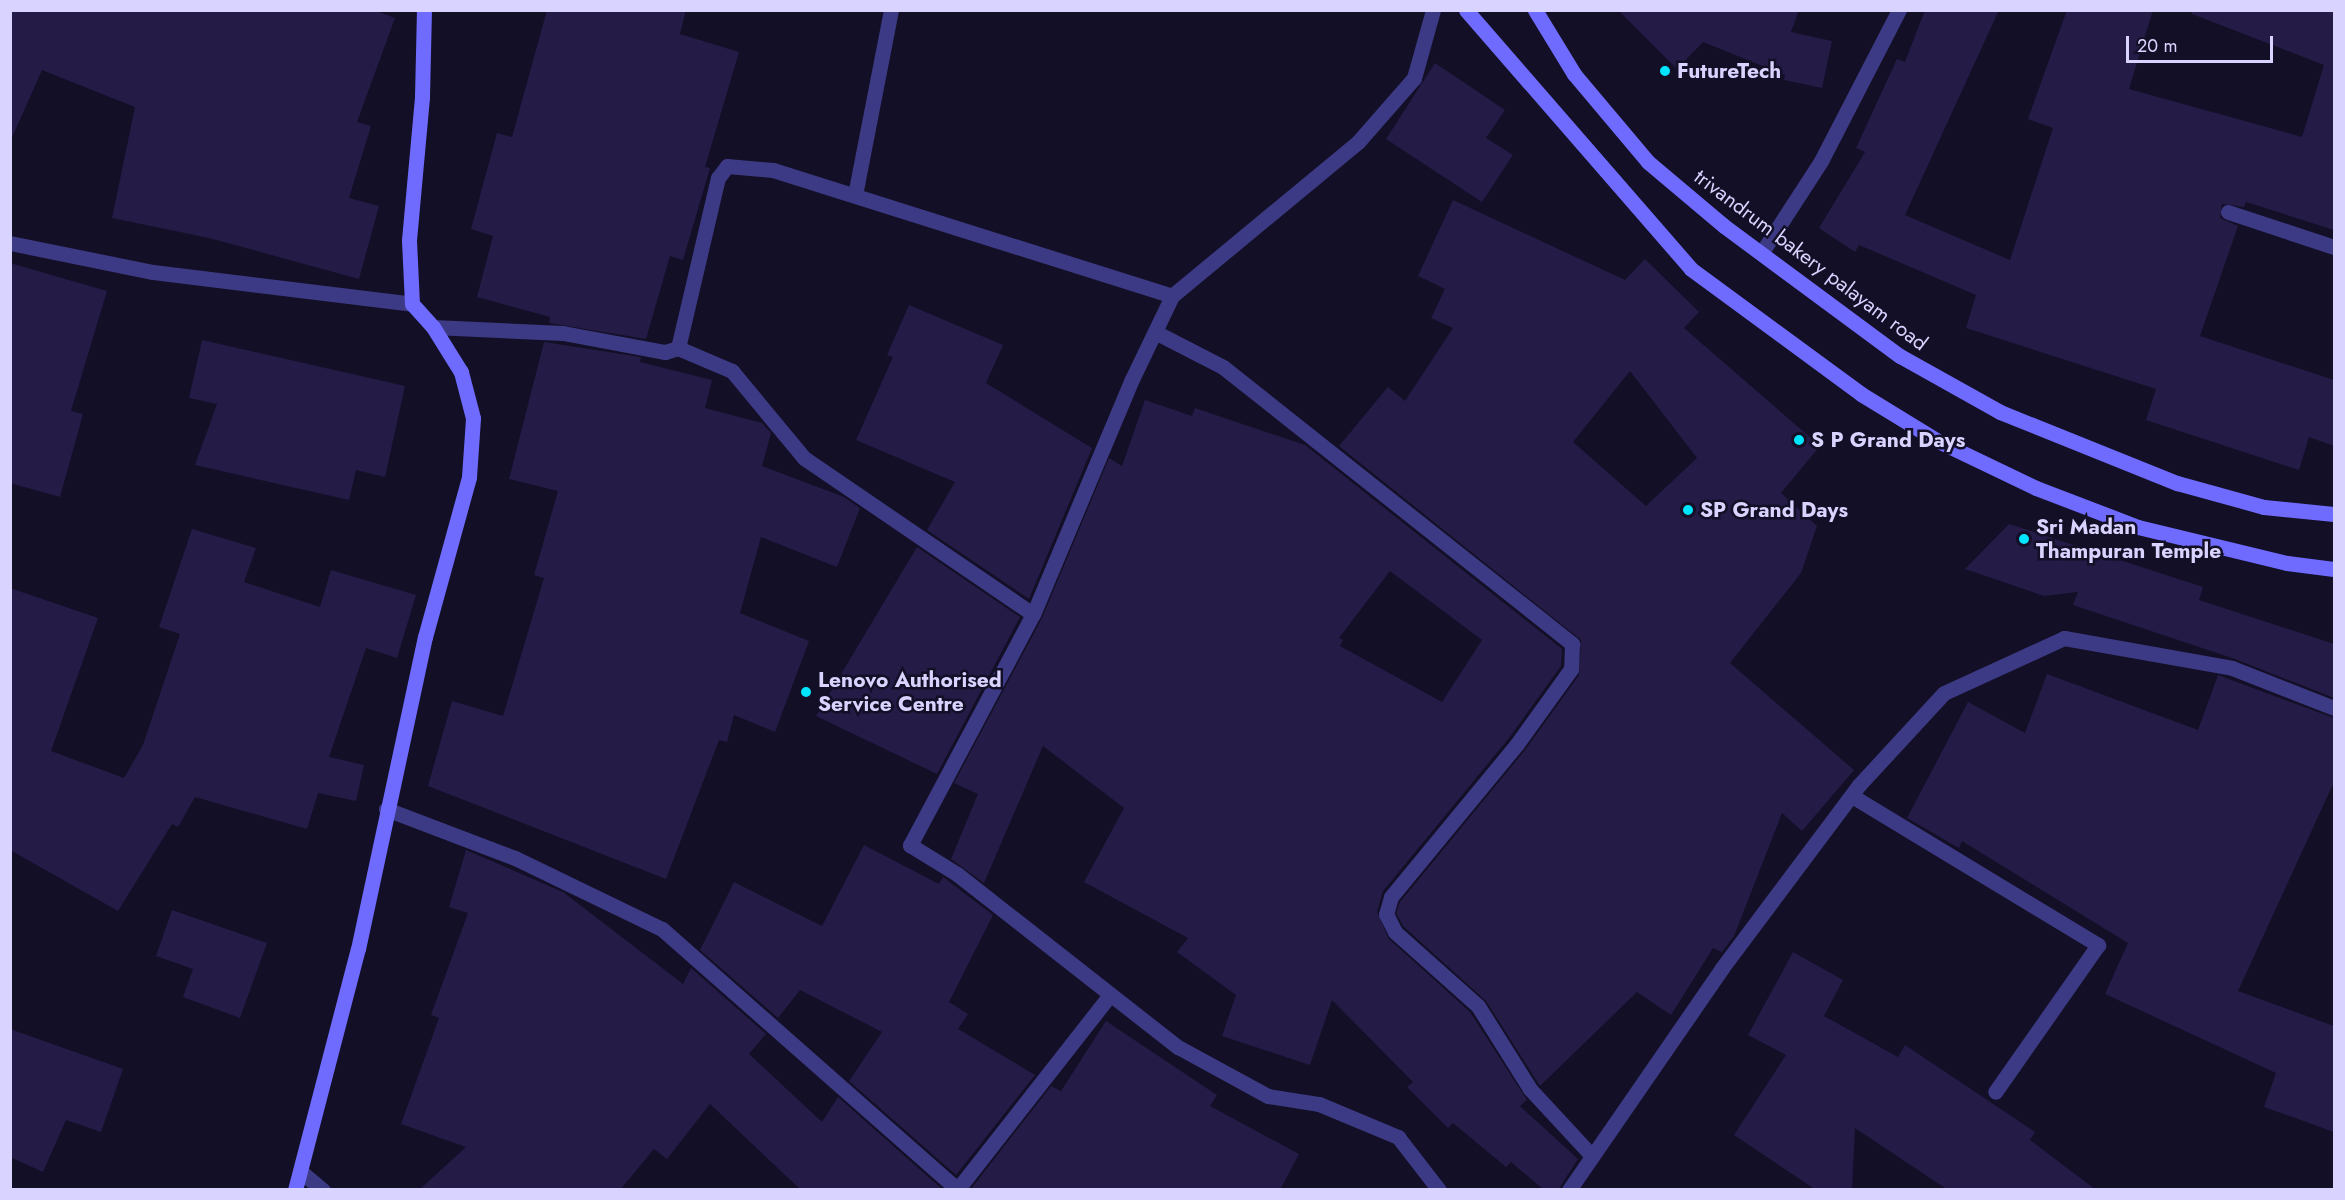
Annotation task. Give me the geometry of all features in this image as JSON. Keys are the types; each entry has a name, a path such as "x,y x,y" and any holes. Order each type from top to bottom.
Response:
{"main road":[{"path":"295,1190 358,949 386,809 425,637 469,477 473,418 461,372 433,327 412,304 409,240 422,97 424,10"},
{"path":"1466,10 1691,269 1861,394 1936,440 2037,488 2138,527 2287,563 2334,569"},
{"name":"trivandrum bakery palayam road","path":"1535,10 1574,74 1648,162 1724,226 1762,252 1900,357 2000,412 2177,483 2264,507 2334,514"}],"street":[{"path":"855,195 891,10"},
{"path":"1433,10 1414,78 1358,142 1172,296 1033,614 910,845 957,874 1178,1047 1268,1096 1319,1104 1398,1137 1439,1190"},
{"path":"1762,252 1821,162 1899,10"},
{"path":"678,348 718,178 727,165 773,170 1172,296"},
{"path":"2228,212 2334,247"},
{"path":"10,243 153,272 412,304"},
{"path":"433,327 563,333 665,352 678,348 732,371 804,458 1033,614"},
{"path":"1155,332 1223,367 1572,644 1571,669 1517,744 1391,897 1386,914 1395,932 1478,1006 1530,1089 1592,1156"},
{"path":"1569,1190 1722,968 1852,796 1944,693 2064,638 2232,668 2334,708"},
{"path":"1852,796 2098,945 1995,1092"},
{"path":"386,809 515,858 662,929 957,1189 1110,995"},
{"path":"300,1171 323,1190"}],"building":[{"path":"10,10 374,10 395,18 357,122 371,126 349,198 379,206 359,279 209,238 112,218 135,107 42,70 10,142"},
{"path":"547,10 686,10 680,34 739,52 705,167 710,168 683,260 670,256 646,339 549,323 550,317 477,297 493,236 471,229 497,133 512,137"},
{"path":"1618,10 1799,10 1791,32 1832,41 1822,88 1784,80 1785,75 1703,42 1677,69"},
{"path":"1925,10 1999,10 1905,215 2010,260 2053,128 2028,119 2067,10 2153,10 2129,89 2302,137 2324,65 2192,14 2192,10 2334,10 2334,230 2246,202 2244,207 2222,204 2220,218 2238,226 2200,336 2334,380 2334,446 2309,437 2299,470 2146,420 2156,389 1966,328 1976,295 1859,245 1855,252 1819,228 1865,152 1856,148 1897,59 1905,62"},
{"path":"1435,63 1505,110 1486,138 1513,155 1482,202 1386,139"},
{"path":"1453,200 1625,280 1645,259 1699,312 1684,328 1820,446 1781,493 1817,526 1801,573 1730,663 1854,770 1802,831 1782,813 1734,936 1722,952 1713,948 1671,1015 1637,992 1540,1086 1486,1001 1403,926 1396,913 1400,902 1525,750 1579,675 1581,640 1339,446 1388,387 1405,401 1453,328 1431,318 1445,289 1418,276","holes":["1630,371 1697,458 1646,506 1573,442"]},
{"path":"10,263 107,291 71,411 83,414 60,497 10,483"},
{"path":"909,305 1003,345 986,383 1092,448 1029,599 927,530 955,482 856,440 893,357 887,355"},
{"path":"202,340 405,386 385,477 356,470 349,500 195,465 217,404 189,398"},
{"path":"544,342 641,357 640,362 712,380 705,408 762,423 771,433 762,466 844,497 860,508 837,567 761,537 740,613 809,641 775,732 734,715 727,742 719,740 666,879 428,786 452,701 503,716 544,578 534,575 558,491 509,479"},
{"path":"1145,400 1192,416 1195,408 1305,445 1562,649 1561,666 1509,738 1383,891 1377,912 1389,939 1470,1012 1527,1100 1520,1106 1578,1159 1558,1190 1544,1190 1511,1162 1506,1167 1453,1123 1448,1128 1407,1087 1413,1082 1332,1000 1310,1065 1222,1036 1236,995 1177,952 1188,938 1084,882 1124,808 1043,746 984,883 951,859 978,794 954,783 1042,618 1109,458 1122,466","holes":["1390,571 1482,640 1442,702 1340,646 1343,640 1339,638"]},
{"path":"2009,524 2203,587 2199,600 2334,644 2334,698 2235,659 2073,605 2078,592 2044,596 1965,569"},
{"path":"192,529 256,548 244,582 320,607 331,570 416,595 397,658 366,648 329,757 364,765 356,801 318,793 307,829 195,797 178,827 172,824 118,911 10,850 10,588 98,618 51,751 124,778 143,745 180,634 159,627"},
{"path":"917,547 1020,617 937,774 816,716"},
{"path":"2047,674 2198,730 2218,675 2334,718 2334,782 2238,991 2334,1026 2334,1132 2264,1107 2276,1073 2105,994 2128,943 1962,841 1959,848 1907,818 1968,702 2025,733"},
{"path":"864,845 939,884 943,877 993,915 949,1002 968,1014 958,1029 1035,1075 956,1175 849,1081 882,1032 800,990 778,1018 700,950 734,882 822,926"},
{"path":"466,850 563,892 683,984 691,968 766,1034 749,1054 822,1122 838,1097 943,1190 801,1190 710,1104 667,1159 654,1149 620,1190 419,1190 466,1147 401,1124 439,1018 431,1015 468,913 449,907"},
{"path":"172,910 267,943 240,1018 183,997 193,969 156,956"},
{"path":"1793,952 1843,980 1824,1016 1898,1057 1905,1045 2035,1132 2030,1140 2096,1190 1948,1190 1855,1128 1852,1190 1816,1190 1734,1135 1786,1055 1748,1035"},
{"path":"1106,1021 1217,1095 1210,1106 1299,1154 1280,1190 970,1190 1051,1086 1061,1091"},
{"path":"10,1029 123,1069 101,1132 66,1120 43,1172 10,1157"}],"place":[{"name":"FutureTech","path":"1665,71"},
{"name":"S P Grand Days","path":"1799,440"},
{"name":"SP Grand Days","path":"1688,510"},
{"name":"Sri Madan Thampuran Temple","path":"2024,539"},
{"name":"Lenovo Authorised Service Centre","path":"806,692"}]}
